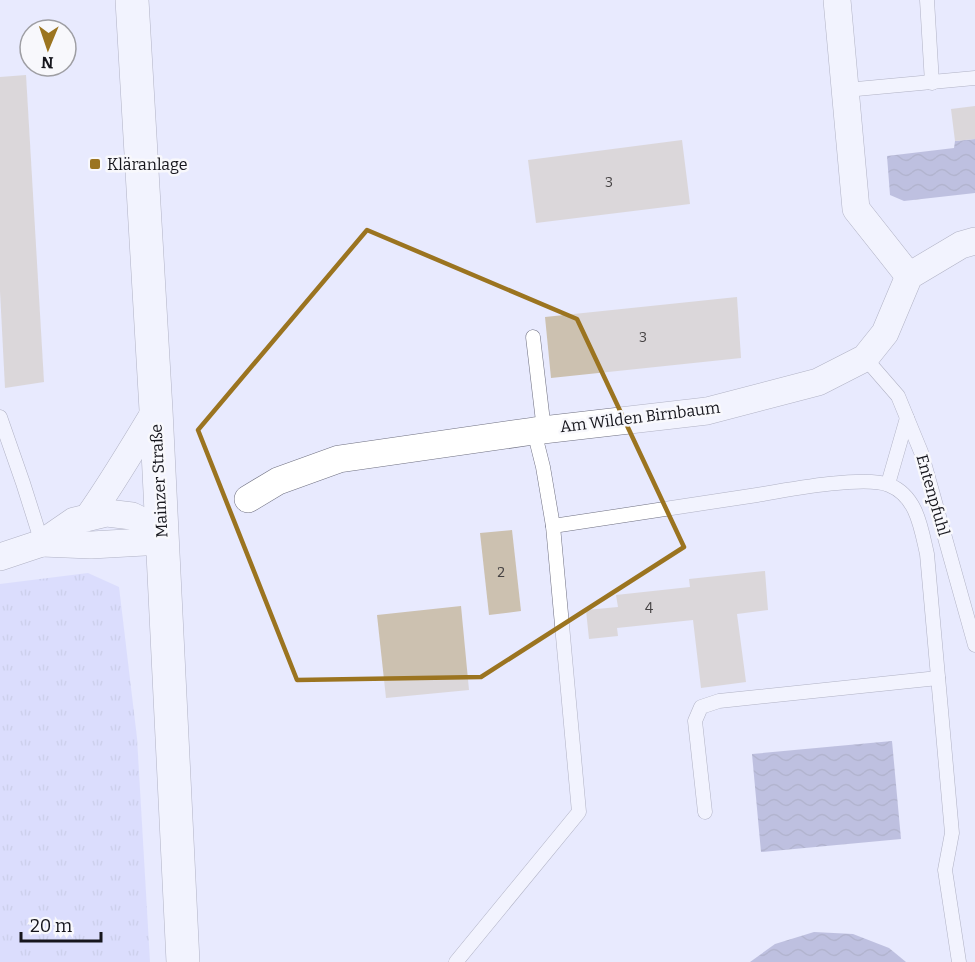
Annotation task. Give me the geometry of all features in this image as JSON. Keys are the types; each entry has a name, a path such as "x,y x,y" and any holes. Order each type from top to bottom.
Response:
{"main road":[{"name":"Mainzer Straße","path":"132,0 156,410 183,962"}],"street":[{"path":"837,0 855,209 909,276 961,245 975,241"},
{"name":"Am Wilden Birnbaum","path":"248,499 278,481 339,459 539,430 707,411 818,382 865,358 885,333 909,276"},
{"path":"89,516 118,475 156,410"},
{"path":"0,557 42,543 74,521 107,513 132,516 162,536"},
{"path":"42,543 91,545 162,536"}],"lane":[{"path":"927,0 932,83"},
{"path":"846,90 975,78"},
{"path":"456,962 579,812 553,526 539,430 533,337"},
{"name":"Entenpfuhl","path":"865,358 898,396 921,452 975,645"},
{"path":"0,417 42,543"},
{"path":"888,484 907,418"},
{"path":"553,526 804,488 868,481 888,484 903,493 912,503 927,554 952,833 945,870 959,962"},
{"path":"705,812 695,721 700,707 719,701 938,678"}],"highlighted area":[{"path":"367,230 577,319 684,547 481,677 297,680 198,430"}],"green space":[{"path":"88,573 119,587 137,738 150,962 0,962 0,584"}],"water":[{"path":"975,139 975,193 904,201 890,195 887,156 954,148 955,141"},
{"path":"892,741 901,839 761,852 752,754"},
{"path":"814,932 853,934 889,948 906,962 750,962 775,944"}],"building":[{"path":"18,76 18,78 26,78 44,382 5,388 0,291 0,77"},
{"path":"975,106 975,139 955,141 951,109"},
{"path":"682,140 690,204 536,223 528,160"},
{"path":"737,297 741,358 551,378 545,317"},
{"path":"512,530 521,611 489,615 480,533"},
{"path":"765,571 768,610 737,614 746,682 701,688 693,620 617,628 618,636 589,639 586,610 618,607 616,595 690,587 689,579"},
{"path":"461,606 469,690 386,698 377,615"}],"place":[{"name":"Kläranlage","path":"95,164"}]}
